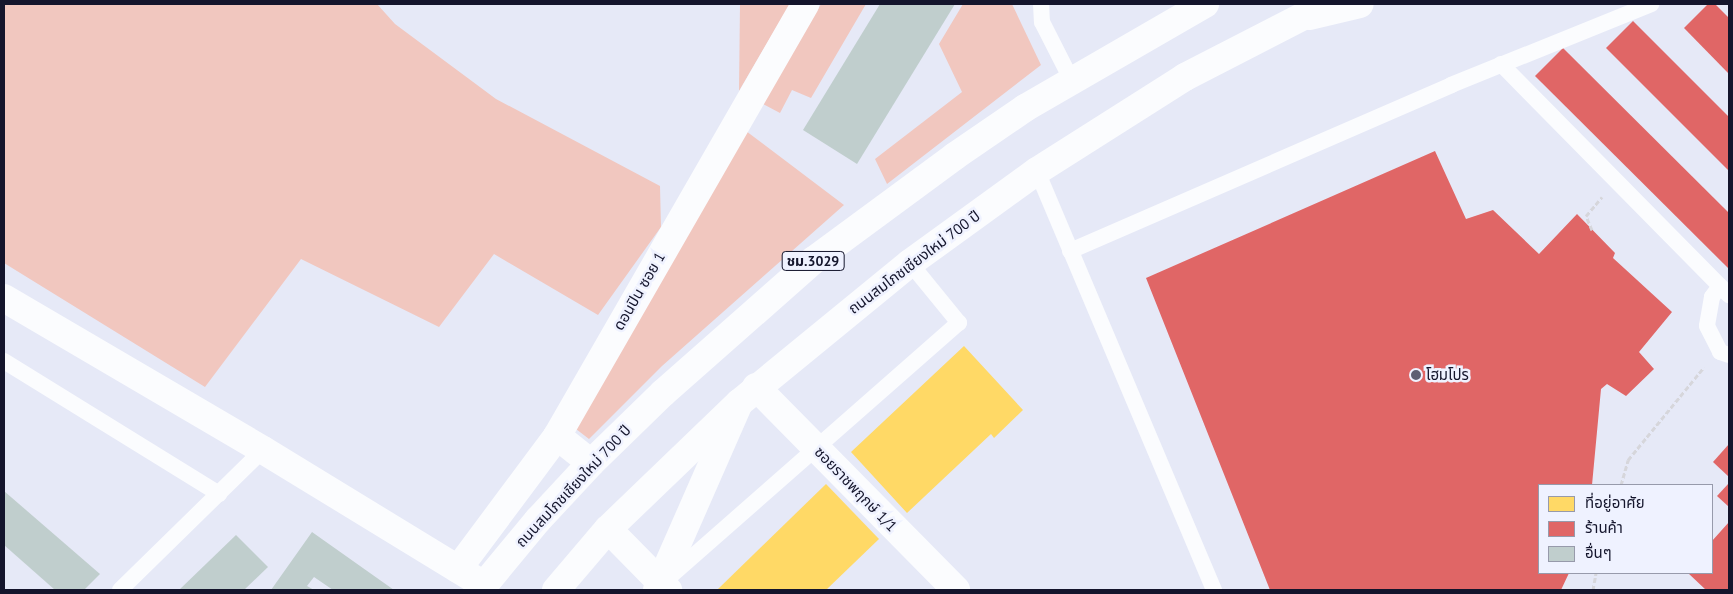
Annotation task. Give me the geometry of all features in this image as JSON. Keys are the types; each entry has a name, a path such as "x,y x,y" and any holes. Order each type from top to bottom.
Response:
{"main road":[{"name":"ดอนปิน ซอย 1","path":"458,569 557,436 805,4"},
{"name":"ถนนสมโภชเชียงใหม่ 700 ปี","path":"482,588 538,520 591,463 663,393 814,260 955,156 1070,79 1205,4"},
{"name":"ถนนสมโภชเชียงใหม่ 700 ปี","path":"556,590 608,529 748,395 910,263 1037,172 1185,77 1327,4"},
{"path":"1291,21 1360,4"},
{"path":"4,298 263,450 458,569 482,588"},
{"path":"608,529 663,588 748,395"},
{"name":"ซอยราชพฤกษ์ 1/1","path":"748,395 818,449 956,590"},
{"path":"557,436 591,463"}],"lane":[{"path":"1041,4 1042,22 1070,79"},
{"path":"1070,251 1501,64 1650,4"},
{"path":"1501,64 1724,290 1712,297 1707,326 1724,353"},
{"path":"1037,172 1214,590"},
{"path":"663,588 959,322 910,263"},
{"path":"4,361 219,494"},
{"path":"120,590 263,450"}],"path":[{"path":"1592,230 1586,216 1601,199"},
{"path":"1621,484 1628,460 1693,378 1724,353"},
{"path":"1593,590 1596,574"}],"shaded area":[{"path":"4,4 377,4 395,24 496,99 660,186 661,227 598,315 494,254 439,327 301,259 205,387 4,263"},
{"path":"740,4 790,4 739,91"},
{"path":"821,4 866,4 811,98 792,90 780,113 763,104"},
{"path":"963,4 1012,4 1041,65 887,184 875,159 962,92 939,44"},
{"path":"746,131 844,205 662,366 589,439 576,429"}],"building: ที่อยู่อาศัย":[{"path":"964,346 1023,410 994,438 991,434 907,513 851,452"},
{"path":"826,484 879,539 826,590 717,590"}],"building: ร้านค้า":[{"path":"1708,4 1715,4 1729,18 1729,74 1684,28"},
{"path":"1633,21 1729,117 1729,171 1606,48"},
{"path":"1563,48 1729,213 1729,269 1535,76"},
{"name":"โฮมโปร","path":"1435,151 1466,219 1493,210 1539,254 1577,214 1615,253 1613,258 1672,312 1639,352 1654,369 1626,396 1607,384 1601,389 1592,484 1538,484 1538,574 1569,574 1561,590 1270,590 1146,278"},
{"path":"1729,444 1729,477 1713,462"},
{"path":"1729,483 1729,507 1717,496"},
{"path":"1729,522 1729,590 1706,590 1689,574 1713,574 1713,540"}],"building: อื่นๆ":[{"path":"880,4 955,4 857,164 803,130"},
{"path":"4,491 100,574 84,590 55,590 4,545"},
{"path":"312,532 394,590 333,590 314,577 307,586 314,590 271,590"},
{"path":"236,535 268,567 244,590 179,590"}],"place":[{"name":"โฮมโปร","path":"1416,375"}]}
